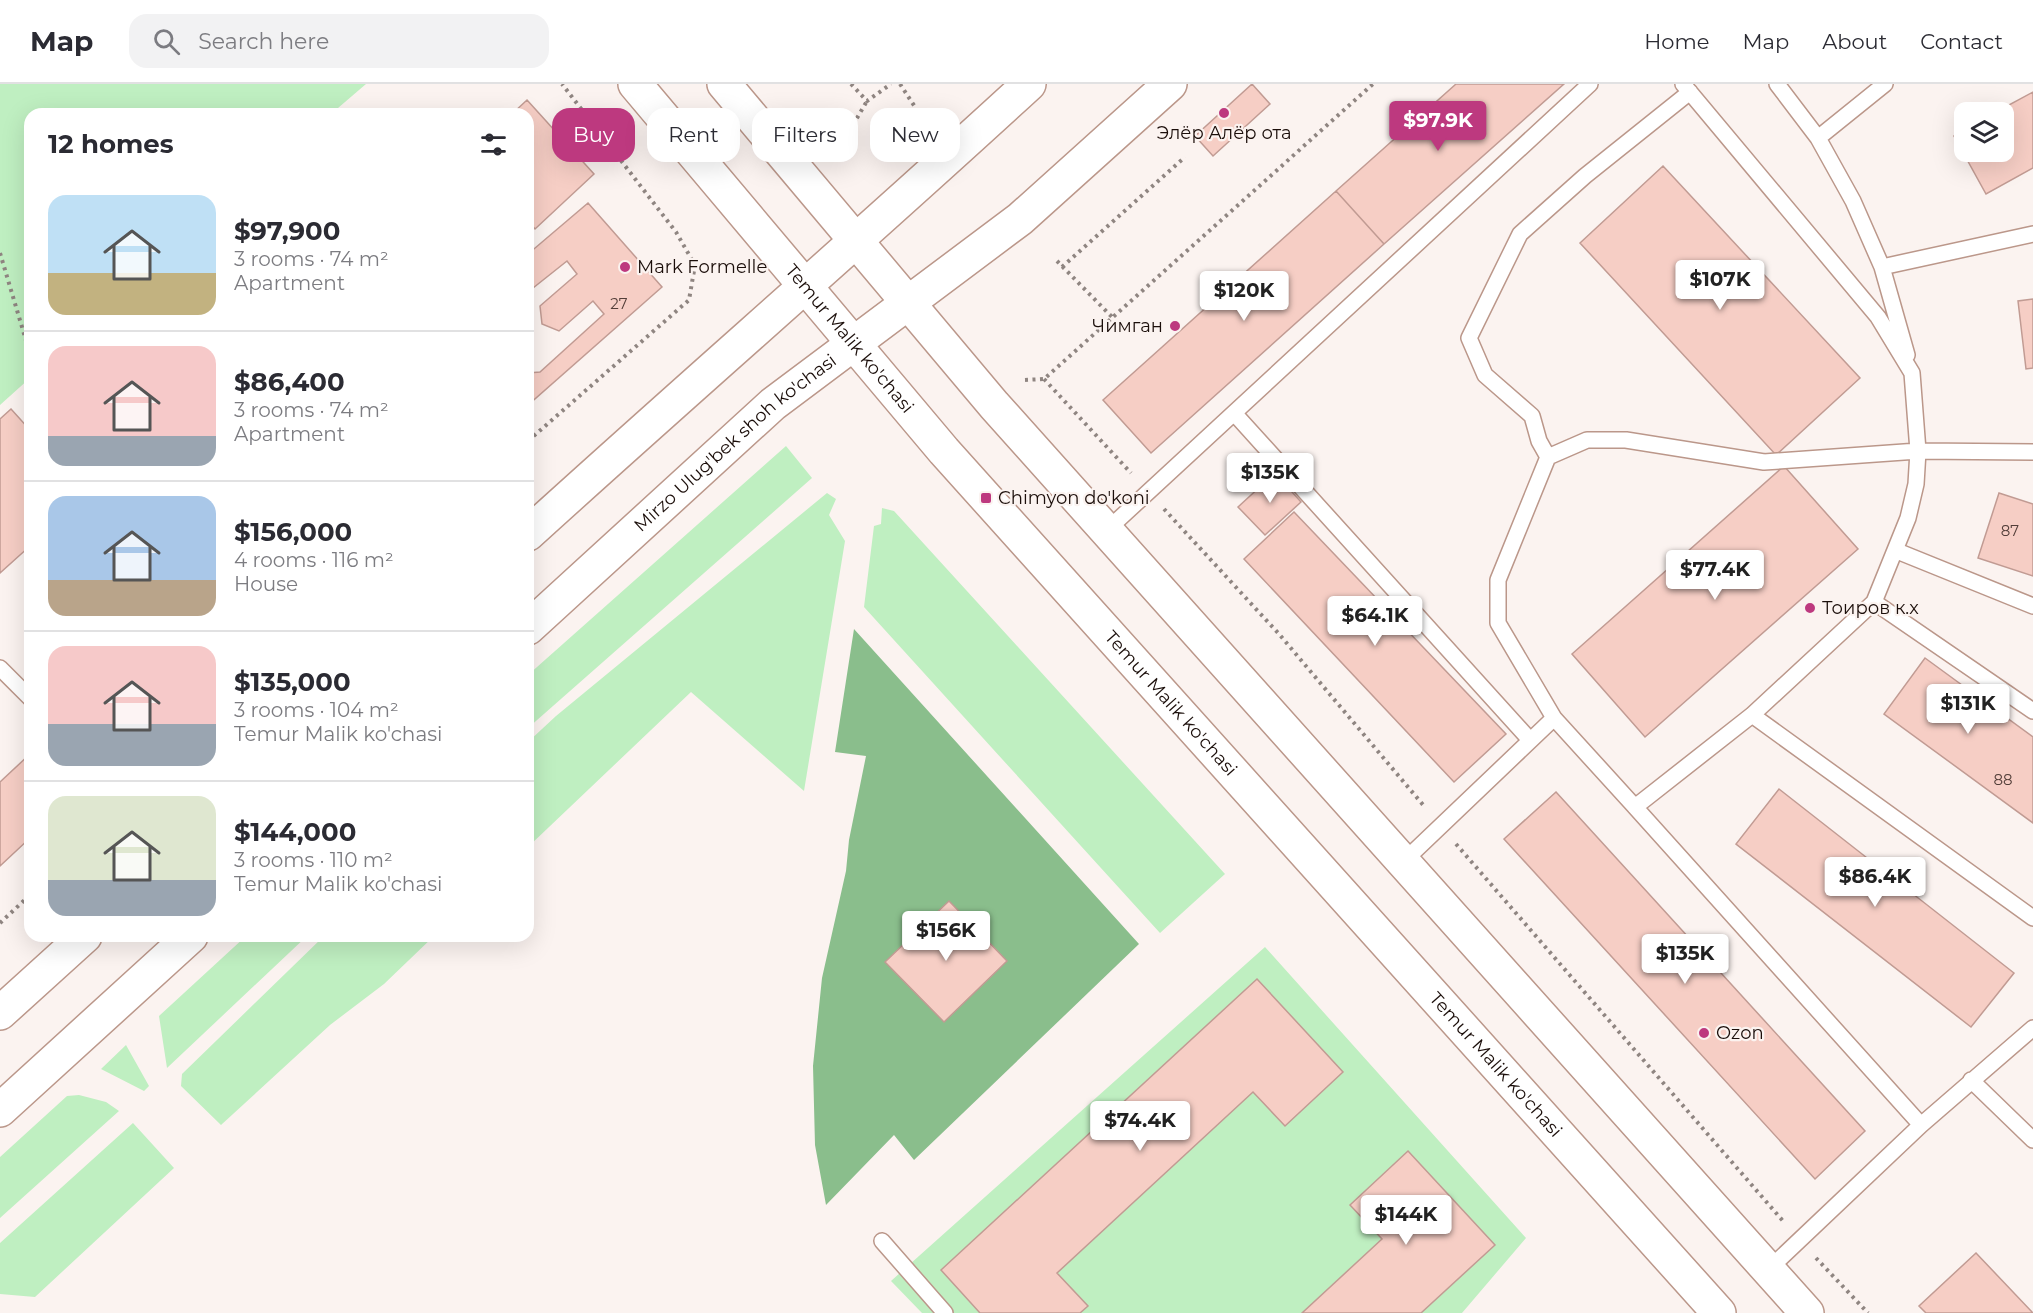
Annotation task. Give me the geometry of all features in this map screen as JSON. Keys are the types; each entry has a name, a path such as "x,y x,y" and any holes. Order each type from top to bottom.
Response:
{"main road":[{"name":"Temur Malik ko'chasi","path":"635,84 804,287 972,482 1719,1313"},
{"path":"724,84 994,405 1807,1313"},
{"path":"534,529 857,242 1029,84"},
{"name":"Mirzo Ulug'bek shoh ko'chasi","path":"534,623 773,404 1020,219 1170,84"},
{"path":"0,1013 78,942"},
{"path":"0,1110 184,942"}],"lane":[{"path":"1106,531 1590,84"},
{"path":"1635,807 1752,715 1874,602 1897,551 1916,484 1918,451 1912,373 1882,267 1853,201 1818,138 1777,84"},
{"path":"1818,138 1885,84"},
{"path":"1548,457 1539,441 1532,416 1485,375 1468,338 1520,234 1687,88 1878,317 1912,373"},
{"path":"1882,267 2033,234"},
{"path":"1234,413 1530,740"},
{"path":"1921,1125 1554,718 1498,623 1498,580 1548,457 1587,440 1626,440 1764,462 1918,451 2033,452"},
{"path":"1897,551 2033,606"},
{"path":"1874,602 2033,711"},
{"path":"0,668 24,692"},
{"path":"1752,715 2033,918"},
{"path":"1403,862 1554,718"},
{"path":"1768,1270 1921,1125 2033,1028"},
{"path":"1971,1080 2033,1140"},
{"path":"882,1241 945,1313"}],"path":[{"path":"534,436 689,300 695,265 676,232 562,84"},
{"path":"851,84 867,101"},
{"path":"858,116 867,101 891,84"},
{"path":"900,84 916,108"},
{"path":"1025,380 1044,379 1373,84"},
{"path":"1062,267 1185,156"},
{"path":"0,253 24,334"},
{"path":"1057,261 1112,317"},
{"path":"0,923 24,901"}],"green space":[{"path":"0,84 366,84 338,108 24,108 24,383 0,405"},
{"path":"786,446 812,478 534,723 534,670"},
{"path":"827,493 836,499 829,515 845,541 804,791 691,692 534,841 534,736"},
{"path":"882,508 894,511 1225,874 1160,933 864,607 874,526 881,524"},
{"path":"854,629 1139,944 914,1160 894,1135 826,1205 815,1145 813,1066 822,978 846,871 849,840 866,756 835,752"},
{"path":"239,942 301,942 167,1068 159,1016"},
{"path":"318,942 428,942 384,984 330,1025 221,1125 181,1086 182,1074"},
{"path":"1265,947 1526,1238 1462,1313 922,1313 891,1281"},
{"path":"126,1045 149,1086 144,1091 101,1069"},
{"path":"79,1095 106,1102 119,1111 0,1218 0,1157 67,1096"},
{"path":"133,1123 174,1168 35,1297 0,1294 0,1243"}],"building":[{"path":"1252,84 1270,104 1213,156 1195,136"},
{"path":"1456,84 1564,84 1384,244 1336,191"},
{"path":"2033,92 2033,168 1986,194 1968,162 2014,162 2014,102"},
{"path":"527,100 552,128 552,162 583,162 594,174 535,229 534,228 534,108 518,108"},
{"path":"1663,166 1860,378 1776,455 1580,243"},
{"path":"1336,191 1384,244 1151,453 1103,400"},
{"path":"588,203 662,287 534,400 534,372 540,372 604,314 593,301 559,331 542,324 540,306 577,274 567,261 534,287 534,249"},
{"path":"2033,299 2033,368 2026,369 2018,301"},
{"path":"11,409 24,423 24,551 0,573 0,419"},
{"path":"1784,466 1858,549 1645,737 1572,654"},
{"path":"1275,473 1301,502 1265,535 1238,507"},
{"path":"1999,493 2033,504 2033,576 1978,558"},
{"path":"1294,512 1506,734 1454,782 1244,559"},
{"path":"1925,658 2033,737 2033,823 1884,714"},
{"path":"24,760 24,844 0,866 0,782"},
{"path":"1779,789 2014,973 1971,1027 1736,844"},
{"path":"1556,792 1865,1131 1815,1179 1504,839"},
{"path":"949,901 1007,961 944,1022 885,962"},
{"path":"1257,979 1343,1072 1285,1126 1253,1092 1057,1273 1088,1306 1080,1313 980,1313 941,1270"},
{"path":"1408,1151 1495,1245 1421,1313 1302,1313 1382,1239 1350,1205"},
{"path":"1976,1253 2033,1313 1926,1313 1919,1306"}],"place":[{"name":"Элёр Алёр ота","path":"1224,113"},
{"name":"Mark Formelle","path":"625,267"},
{"name":"Чимган","path":"1175,326"},
{"name":"Chimyon do'koni","path":"986,498"},
{"name":"Тоиров к.х","path":"1810,608"},
{"name":"Ozon","path":"1704,1033"}]}
